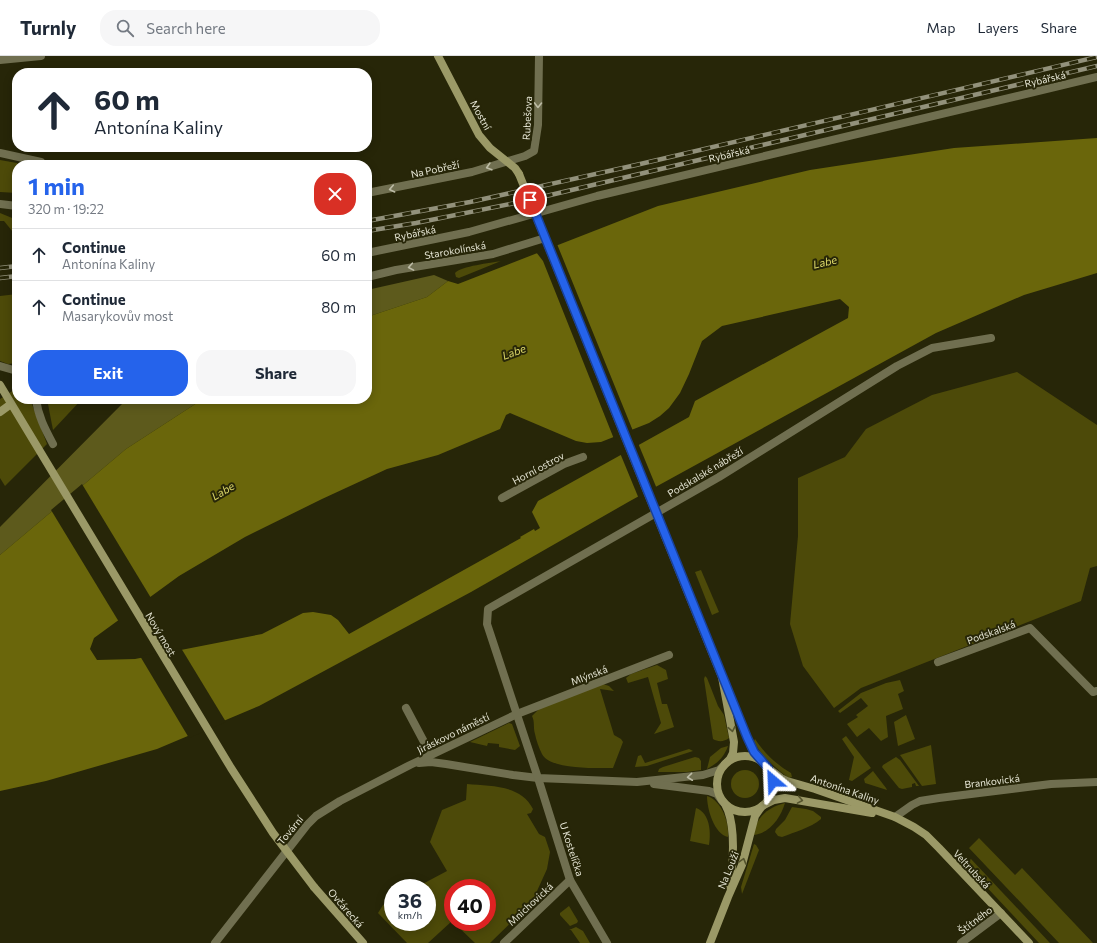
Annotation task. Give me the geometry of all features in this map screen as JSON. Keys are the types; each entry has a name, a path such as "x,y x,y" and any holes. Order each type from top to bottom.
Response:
{"street":[{"path":"0,60 41,56"},
{"name":"Mostní","path":"438,56 480,135 490,148 519,174 545,238"},
{"name":"Rubešova","path":"506,162 531,154 535,149 538,125 539,56"},
{"name":"Rybářská","path":"372,252 469,232 597,196 1097,77"},
{"path":"0,153 26,160"},
{"name":"Na Pobřeží","path":"372,192 472,172 506,162"},
{"path":"0,204 12,205"},
{"path":"545,238 751,747 767,766 772,777 773,786 770,796 762,806"},
{"name":"Starokolínská","path":"372,276 396,270 493,254 545,238"},
{"name":"Podskalské nábřeží","path":"517,714 487,624 488,609 719,477 897,366 932,348 991,338"},
{"path":"0,366 12,370"},
{"name":"Nový most","path":"0,385 231,768 274,833 314,886"},
{"path":"0,412 11,404"},
{"path":"37,404 42,424 53,444"},
{"name":"Horní ostrov","path":"502,498 564,464 583,457"},
{"name":"Podskalská","path":"938,662 1030,628 1093,692 1097,691"},
{"name":"Mlýnská","path":"517,714 670,655"},
{"path":"722,677 734,742 733,753 719,774 717,782 719,794 731,820 732,868 728,897"},
{"path":"406,708 430,755"},
{"path":"517,714 538,778"},
{"name":"Jiráskovo náměstí","path":"410,765 517,714"},
{"name":"Jiráskovo náměstí","path":"410,765 431,762 538,778 637,782 704,775 719,770 735,758 744,756 754,757 767,766"},
{"name":"Tovární","path":"215,943 307,825 316,816 340,801 410,765"},
{"name":"Antonína Kaliny","path":"767,766 777,776 787,781 815,789 895,817"},
{"name":"U Kostelíčka","path":"538,778 570,880 608,943"},
{"path":"637,782 704,789 717,794 730,808 740,811 753,811 779,799 790,799 895,817"},
{"name":"Brankovická","path":"895,817 916,803 939,798 1051,784 1097,782"},
{"name":"Na Louži","path":"710,943 742,865 749,840 752,820 762,806"},
{"name":"Veltrubská","path":"895,817 926,835 1028,943"},
{"name":"Mnichovická","path":"504,943 570,880"},
{"name":"Ovčárecká","path":"314,886 363,943"},
{"name":"Štítného","path":"961,943 1001,913"}],"shaded area":[{"path":"0,160 12,162 12,193 0,192"},
{"path":"0,213 12,218 12,231 4,221 0,221"},
{"path":"501,261 459,278 456,277 455,273 463,268"},
{"path":"434,275 448,281 427,297 372,315 372,289"},
{"path":"12,295 12,364 8,364 0,361 0,296"},
{"path":"1017,372 1097,425 1097,566 1090,568 1081,601 861,688 834,708 803,666 790,624 798,536 798,478 845,457 866,429 932,395"},
{"path":"12,391 12,404 32,404 47,444 5,486 0,478 0,399"},
{"path":"48,404 77,404 53,430"},
{"path":"122,404 195,404 126,449 0,555 0,527"},
{"path":"701,570 719,612 712,615 695,572"},
{"path":"657,665 666,670 668,679 657,683 662,704 667,704 674,727 654,734 661,723 648,677 628,683 626,678 631,674"},
{"path":"705,676 718,706 724,715 729,738 723,741 713,739 704,679"},
{"path":"900,680 904,691 898,694 903,709 886,716 888,737 881,741 869,728 857,737 847,724 858,717 856,715 868,706 861,698 840,713 838,711 861,693 886,683"},
{"path":"603,684 609,686 614,691 600,689 614,735 623,742 613,768 574,767 554,763 547,759 542,754 538,744 532,716 540,708"},
{"path":"906,715 915,739 898,746 894,722"},
{"path":"509,723 512,724 520,746 515,750 499,747 499,744 488,743 487,746 470,742"},
{"path":"846,736 871,768 852,781 849,780 854,757 842,739"},
{"path":"755,739 771,758 791,773 792,777 789,778 769,761 756,746 754,741"},
{"path":"931,745 936,784 922,786 900,755"},
{"path":"728,746 720,759 707,769 710,757 721,748"},
{"path":"689,749 693,751 647,766 635,767 638,756 641,755 645,763"},
{"path":"695,757 699,758 701,761 701,770 687,772 658,772 659,769 663,767"},
{"path":"896,757 900,760 919,786 916,786 915,783 912,784 912,787 902,789 899,788 882,767"},
{"path":"745,770 755,774 759,784 755,794 745,798 735,794 731,784 735,774"},
{"path":"873,771 887,790 865,783 864,779"},
{"path":"467,784 486,785 513,791 528,801 533,809 531,813 527,814 539,834 545,837 550,852 547,869 532,902 490,943 475,943 462,931 496,931 496,879 444,879 444,928 428,943 407,943 395,931 436,931 436,879 432,879 447,871 430,842 442,810 466,800"},
{"path":"707,796 717,802 724,813 728,837 723,835 715,826 708,807"},
{"path":"785,803 781,814 774,824 760,834 754,835 760,818 768,810"},
{"path":"792,807 813,811 821,817 821,819 802,830 782,837 778,836 775,832 776,829 785,820"},
{"path":"696,808 701,810 707,818 710,834 709,845 690,841"},
{"path":"979,838 1015,875 1022,868 1093,943 1059,943 969,848"},
{"path":"754,844 759,850 742,894 741,887"},
{"path":"971,859 1050,943 1039,943 965,864"},
{"path":"384,904 384,919 378,913"},
{"path":"569,906 578,921 570,926 560,915 560,913"},
{"path":"576,927 583,931 590,943 580,943 571,930 569,930"}],"water":[{"name":"Labe","path":"1097,138 1097,273 1024,295 936,333 630,501 471,592 259,706 157,749 46,781 0,791 0,555 126,449 195,404 372,404 372,315 427,297 448,281 458,284 658,206 810,170 954,148","holes":["840,299 849,307 848,318 695,401 689,417 538,501 532,512 540,528 535,531 534,529 520,537 521,538 349,634 338,620 331,615 313,612 303,613 262,634 135,659 97,660 90,649 94,638 179,576 245,537 387,469 438,455 500,429 506,415 510,413 576,441 587,443 601,442 649,423 669,408 680,393 702,341 722,326"]}],"pier":[{"path":"557,244 633,431 614,439 543,261 536,252"},
{"path":"638,443 657,489 639,499 620,453"},
{"path":"82,484 151,598 119,622 51,510"},
{"path":"181,648 226,722 189,738 140,656"}],"railway":[{"path":"372,220 470,202 636,165 1097,57"},
{"path":"372,230 525,201 1097,66"},
{"path":"0,268 12,267"},
{"path":"0,278 12,277"}],"route":[{"path":"530,200 751,747 758,757 766,764 771,772 773,781"}]}
